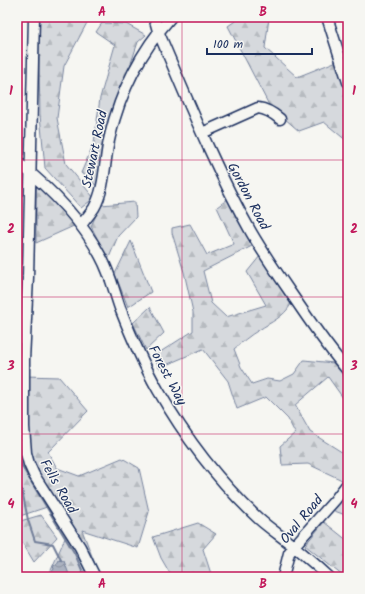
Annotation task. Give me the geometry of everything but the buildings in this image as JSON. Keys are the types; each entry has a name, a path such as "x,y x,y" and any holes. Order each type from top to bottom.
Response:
{"street":[{"name":"Fells Road","path":"34,17 31,173 24,360 24,441 29,464 34,475 80,547 95,577"},
{"name":"Gordon Road","path":"154,17 158,31 202,133 251,232 329,349 348,371"},
{"name":"Stewart Road","path":"81,225 94,207 100,193 109,138 117,108 138,64 158,31 170,17"},
{"path":"327,17 348,82"},
{"path":"202,133 258,108 265,109 280,119"},
{"name":"Forest Way","path":"20,164 48,189 81,225 101,257 144,364 177,422 198,451 227,487 259,519 294,546 329,577"},
{"name":"Oval Road","path":"283,577 289,553 348,483"}],"green space":[{"path":"38,17 87,17 89,19 64,66 57,118 66,164 94,198 81,208 45,168 40,115"},
{"path":"241,17 271,17 269,18 265,48 297,77 342,59 348,74 348,142 324,122 299,131 269,105 228,26"},
{"path":"102,23 126,24 146,35 138,42 104,145 97,186 81,173 94,143 100,98 115,45 96,32"},
{"path":"36,184 76,225 36,243"},
{"path":"228,199 252,246 203,271 211,303 226,317 266,305 247,272 260,256 291,304 281,316 252,334 234,349 241,367 252,384 267,379 280,381 294,374 304,360 334,363 348,381 348,405 328,377 295,405 310,432 348,456 348,468 342,480 308,464 282,465 280,446 295,433 288,419 266,397 237,409 228,381 203,349 159,368 154,356 193,331 193,312 184,272 172,233 172,228 190,224 207,255 234,244 217,207"},
{"path":"135,202 136,217 118,236 108,260 91,226 101,205"},
{"path":"131,241 151,292 128,307 115,274"},
{"path":"150,307 164,333 146,350 133,323"},
{"path":"17,331 25,376 59,377 88,411 48,452 57,468 79,476 122,458 139,468 149,512 138,548 82,530 100,577 48,577 69,529 53,505 17,517"},
{"path":"348,489 348,516 332,510"},
{"path":"41,515 57,537 34,562 17,534 17,522"},
{"path":"324,522 348,541 348,577 344,577 305,545"},
{"path":"198,523 216,534 203,549 212,577 172,577 161,558 153,537"}],"water":[{"path":"17,17 20,17 17,84"},
{"path":"59,560 64,561 70,577 47,577 54,569 53,566 57,564"}],"waterway":[{"path":"17,172 17,237"},
{"path":"17,445 21,465 75,554 85,577"},
{"path":"17,489 22,490 28,520 35,541 53,544 61,560"}]}
